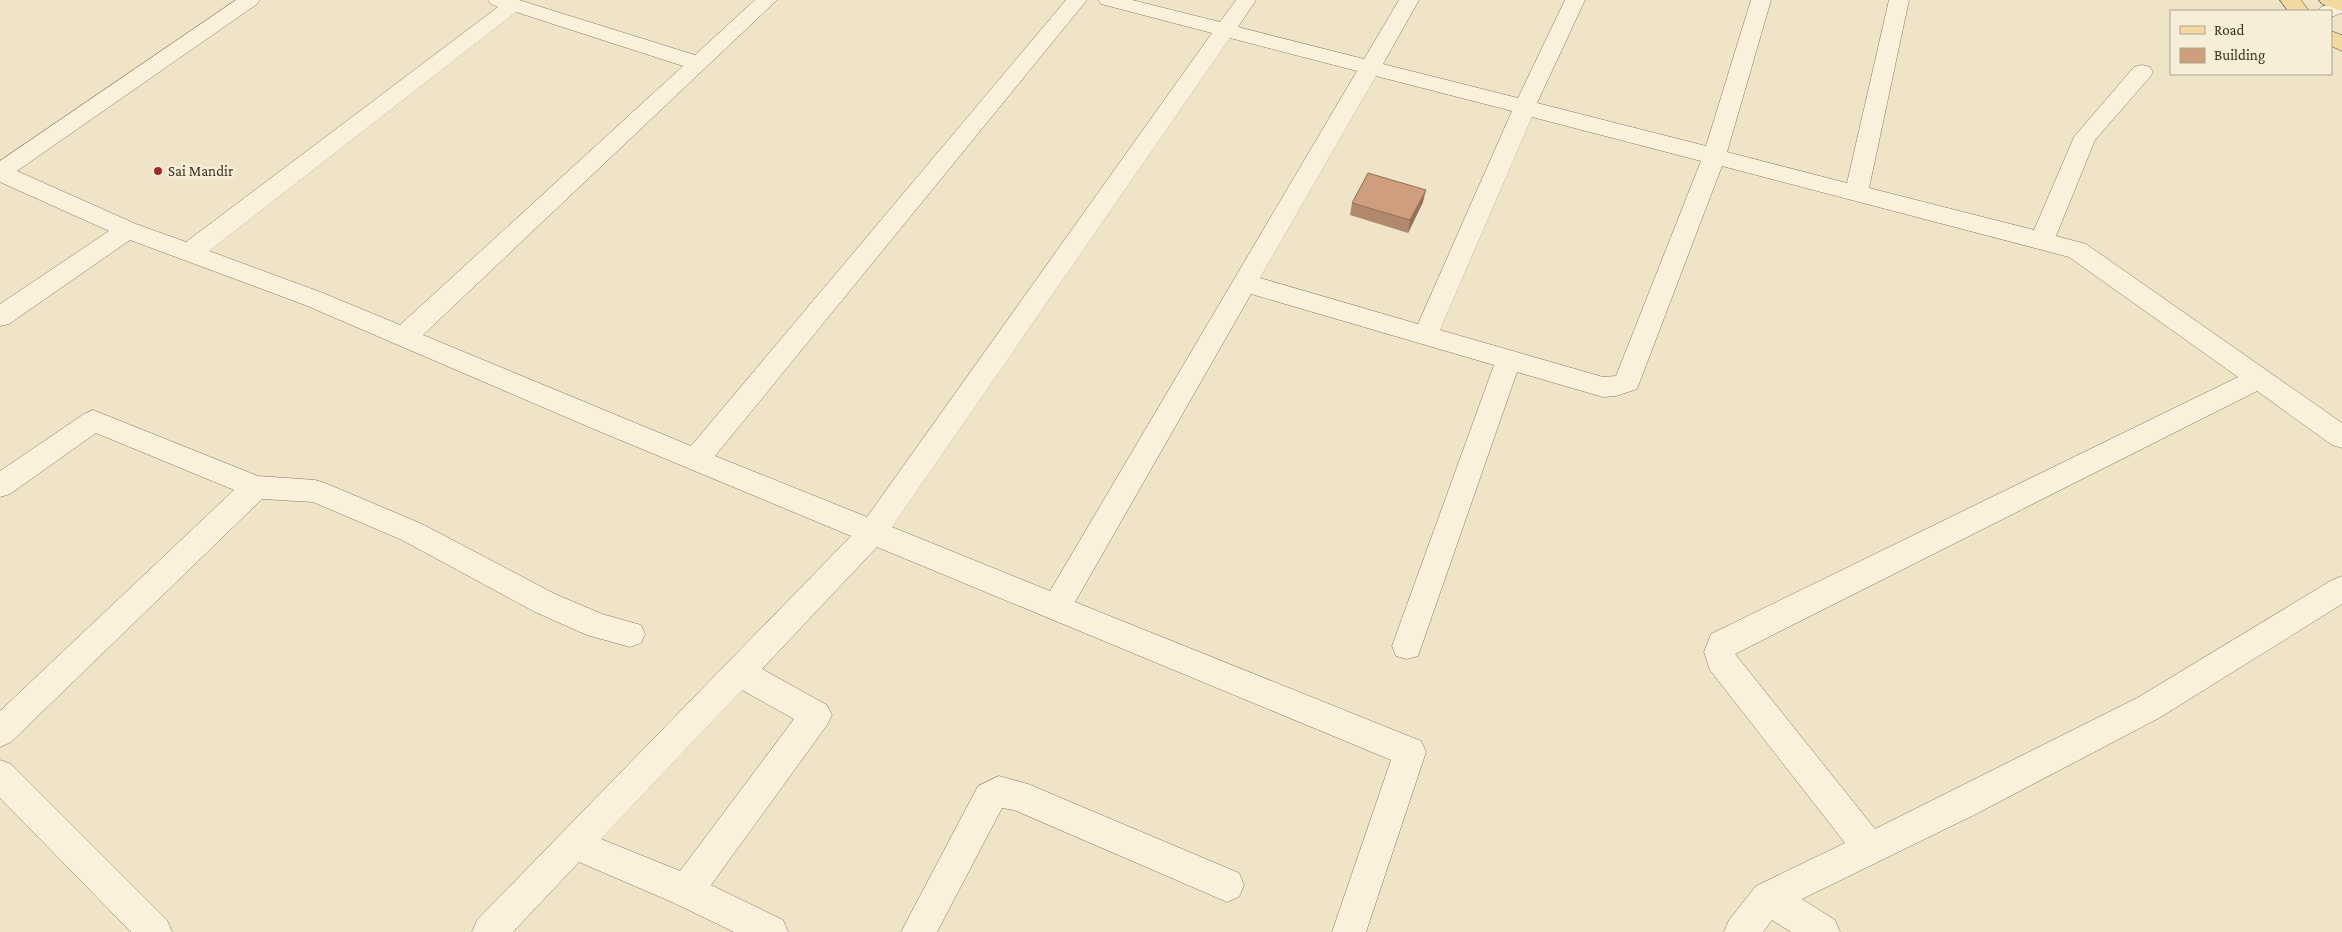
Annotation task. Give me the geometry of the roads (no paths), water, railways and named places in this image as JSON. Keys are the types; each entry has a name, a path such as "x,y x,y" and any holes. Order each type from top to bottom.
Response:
{"main road":[{"path":"2290,0 2298,10"},
{"path":"2329,0 2342,5"}],"street":[{"path":"0,173 250,0"},
{"path":"403,338 767,0"},
{"path":"696,460 1077,0"},
{"path":"1108,0 2078,250 2342,437"},
{"path":"489,932 872,533 1246,0"},
{"path":"1056,608 1372,67 1409,0"},
{"path":"1426,334 1525,106 1575,0"},
{"path":"1246,283 1603,387 1616,386 1628,382 1714,156 1761,0"},
{"path":"1856,193 1899,0"},
{"path":"189,253 505,2 699,64"},
{"path":"2330,10 2342,5"},
{"path":"2042,241 2068,174 2085,137 2142,72"},
{"path":"0,173 128,230 314,299 403,338 872,533 1410,752 1349,932"},
{"path":"0,317 128,230"},
{"path":"1407,646 1508,359"},
{"path":"1870,849 1721,660 1719,652 1722,644 2257,378"},
{"path":"0,486 94,420 256,486 315,491 412,532 545,602 598,626 630,634"},
{"path":"0,732 256,486"},
{"path":"1742,932 1768,898 1964,803 2148,708 2342,589"},
{"path":"686,892 816,715 739,672"},
{"path":"0,775 155,932"},
{"path":"918,932 990,797 999,792 1016,795 1227,885"},
{"path":"574,844 686,892 771,932"},
{"path":"1768,898 1823,932"}],"place":[{"name":"Sai Mandir","path":"158,171"}]}
